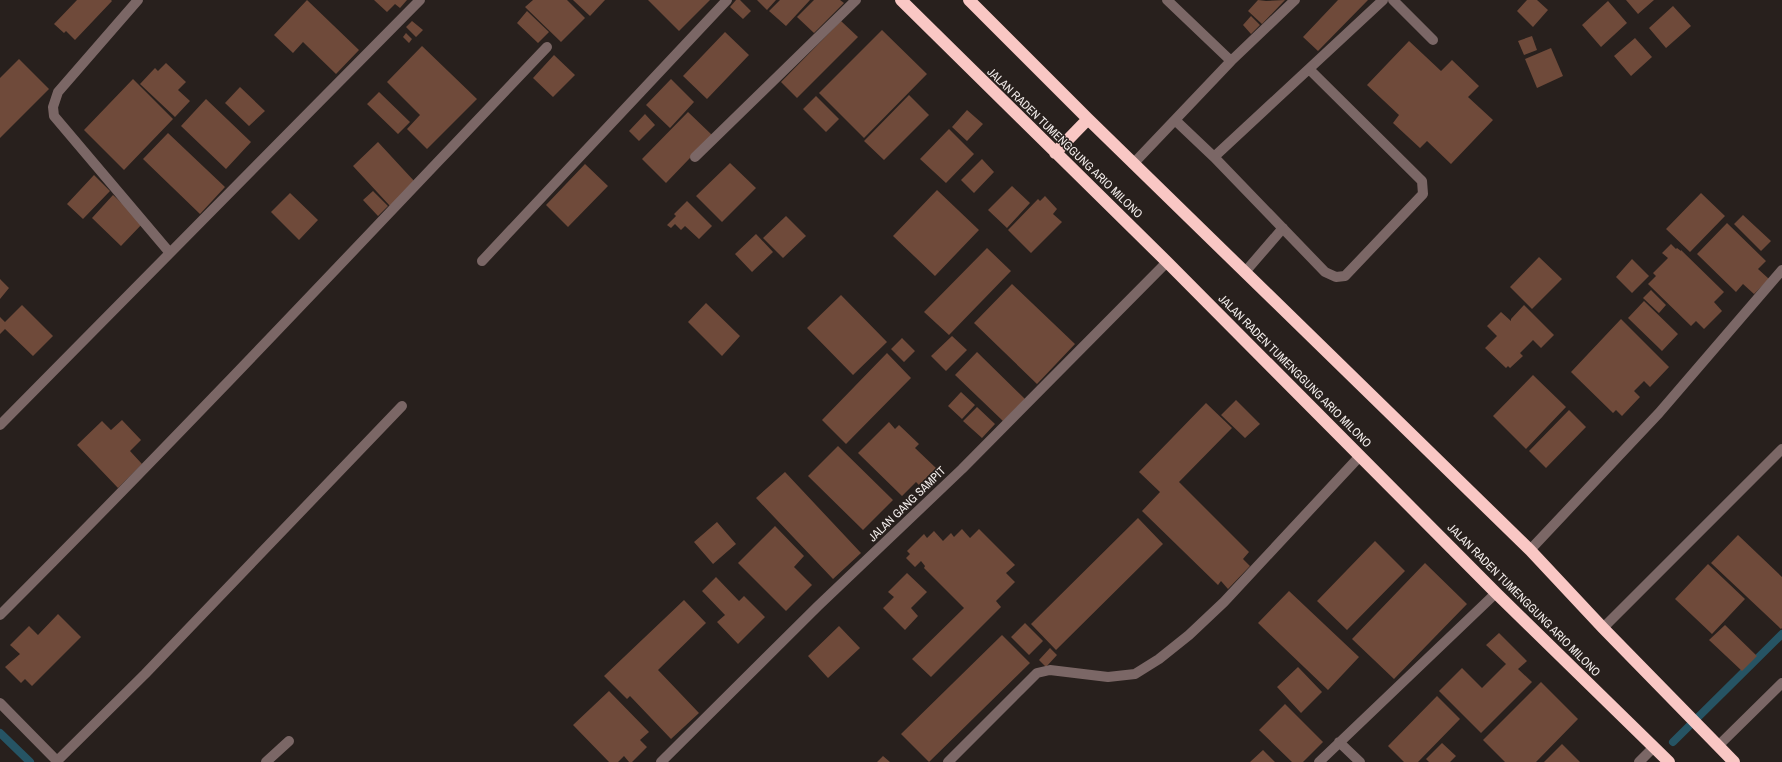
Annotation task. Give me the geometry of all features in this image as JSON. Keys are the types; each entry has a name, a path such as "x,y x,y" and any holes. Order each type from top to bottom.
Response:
{"highway":[{"name":"JALAN RADEN TUMENGGUNG ARIO MILONO","path":"901,0 1167,262 1496,593 1666,759"},
{"path":"969,0 1133,164 1530,550 1603,628 1734,762"},
{"path":"1055,153 1088,119"}],"street":[{"path":"138,0 58,92 53,107 54,116 170,253"},
{"path":"0,425 420,0"},
{"path":"482,262 727,0"},
{"path":"696,157 856,0"},
{"path":"1167,0 1231,61"},
{"path":"1133,164 1231,61 1295,0"},
{"path":"1214,157 1383,0"},
{"path":"1393,0 1433,40"},
{"path":"0,615 238,372 548,47"},
{"path":"1176,120 1214,157 1325,272 1336,277 1345,276 1423,194 1422,181 1413,170 1309,69"},
{"path":"1245,272 1282,228"},
{"name":"JALAN GANG SAMPIT","path":"661,762 818,606 962,469 1167,262"},
{"path":"1530,550 1659,413 1782,270"},
{"path":"0,703 58,762 145,674 402,406"},
{"path":"1603,628 1782,449"},
{"path":"948,762 1037,673 1050,670 1108,678 1135,674 1159,659 1189,635 1224,602 1360,456"},
{"path":"1319,762 1496,593"},
{"path":"1717,745 1782,684"},
{"path":"266,762 289,741"},
{"path":"1339,742 1360,762"},
{"path":"1639,762 1654,747"}],"building":[{"path":"77,0 112,1 75,40 66,31 64,33 54,24"},
{"path":"307,0 359,50 336,74 303,42 293,53 274,35"},
{"path":"374,0 407,0 400,8 395,4 387,12"},
{"path":"533,0 567,0 585,18 561,42 525,7"},
{"path":"573,0 605,0 590,16"},
{"path":"648,0 710,0 679,31"},
{"path":"736,0 740,0 751,11 743,19 730,7"},
{"path":"757,0 776,0 767,10"},
{"path":"780,0 810,0 786,26 769,11"},
{"path":"814,0 840,0 844,3 814,33 797,17"},
{"path":"1258,0 1285,0 1262,24 1248,11"},
{"path":"1338,0 1368,0 1318,51 1303,37"},
{"path":"1527,0 1537,0 1548,10 1533,27 1517,11"},
{"path":"1626,0 1654,0 1638,14"},
{"path":"1608,1 1627,23 1601,47 1582,25"},
{"path":"1673,6 1691,26 1666,48 1649,28"},
{"path":"527,11 549,32 538,43 517,23"},
{"path":"1251,16 1260,25 1251,34 1243,25"},
{"path":"412,21 423,30 416,37 406,27"},
{"path":"841,21 858,37 797,98 781,82"},
{"path":"882,30 927,74 864,138 819,93"},
{"path":"725,32 749,55 707,99 683,76"},
{"path":"406,33 412,39 409,43 403,37"},
{"path":"1532,36 1537,50 1524,55 1518,41"},
{"path":"1635,38 1652,57 1631,76 1614,56"},
{"path":"1409,41 1441,71 1452,60 1479,86 1468,97 1493,120 1451,164 1427,141 1420,148 1393,123 1399,115 1367,85"},
{"path":"422,46 477,99 427,149 407,129 420,115 387,82"},
{"path":"1551,48 1563,76 1537,88 1525,59"},
{"path":"554,55 575,75 553,97 533,78"},
{"path":"19,59 49,89 0,138 0,78"},
{"path":"166,63 186,82 178,90 190,101 175,117 140,84 155,68 158,71"},
{"path":"133,79 173,119 124,170 84,130"},
{"path":"671,79 694,102 670,128 646,105"},
{"path":"240,87 265,111 249,126 225,103"},
{"path":"379,92 410,122 398,134 367,104"},
{"path":"909,95 929,115 884,160 864,141"},
{"path":"816,96 839,119 826,132 803,109"},
{"path":"206,99 251,142 226,169 181,126"},
{"path":"967,110 983,124 967,141 952,127"},
{"path":"688,112 712,135 666,183 642,159"},
{"path":"645,114 655,125 639,141 629,131"},
{"path":"949,129 974,154 946,183 920,159"},
{"path":"168,133 225,187 200,214 143,159"},
{"path":"378,142 415,182 390,206 353,166"},
{"path":"982,159 994,172 974,193 961,180"},
{"path":"730,163 756,188 722,222 696,196"},
{"path":"585,164 608,186 568,227 546,205"},
{"path":"94,175 110,191 83,219 67,204"},
{"path":"1012,186 1030,203 1007,228 988,210"},
{"path":"937,190 979,230 935,276 893,236"},
{"path":"373,191 388,206 378,216 363,200"},
{"path":"290,193 318,220 299,240 271,212"},
{"path":"1701,193 1725,216 1690,252 1666,229"},
{"path":"113,195 143,223 121,246 92,218"},
{"path":"1045,196 1057,209 1053,214 1062,222 1031,253 1008,230 1038,199 1040,201"},
{"path":"687,201 712,226 699,239 685,226 681,230 675,224 671,228 667,225 676,216 674,214"},
{"path":"1743,215 1771,241 1761,251 1734,224"},
{"path":"786,216 806,236 783,258 763,238"},
{"path":"1727,223 1766,261 1758,269 1769,279 1754,294 1743,284 1736,292 1697,254"},
{"path":"756,234 773,252 752,272 735,254"},
{"path":"1671,244 1676,249 1681,250 1724,292 1714,302 1722,311 1704,329 1696,321 1691,326 1648,284 1656,276 1653,273 1668,258 1662,253"},
{"path":"987,248 1011,271 949,335 924,312"},
{"path":"1539,257 1562,279 1532,309 1510,287"},
{"path":"1632,259 1649,276 1632,293 1616,277"},
{"path":"0,279 9,288 0,299"},
{"path":"1012,284 1075,344 1037,384 974,323"},
{"path":"1651,290 1666,305 1659,313 1643,298"},
{"path":"841,295 887,342 853,375 807,328"},
{"path":"1644,301 1678,334 1662,351 1628,318"},
{"path":"706,303 740,336 722,356 688,322"},
{"path":"22,305 53,336 33,356 5,329 0,334 0,317 5,322"},
{"path":"1524,305 1554,335 1541,348 1533,340 1520,353 1523,356 1510,368 1508,366 1506,368 1485,348 1497,336 1487,326 1501,312 1511,321 1511,319"},
{"path":"1621,319 1669,367 1650,387 1644,381 1634,391 1640,397 1622,416 1616,410 1613,413 1571,372"},
{"path":"952,336 967,350 946,371 931,356"},
{"path":"902,338 915,351 904,362 891,349"},
{"path":"977,352 1025,399 1003,421 955,375"},
{"path":"887,353 911,378 846,444 822,420"},
{"path":"1533,375 1566,407 1526,449 1493,416"},
{"path":"961,392 975,405 962,419 948,406"},
{"path":"1236,400 1260,424 1245,438 1221,415"},
{"path":"1206,403 1232,428 1179,482 1249,552 1243,559 1250,566 1228,589 1221,581 1218,585 1142,511 1160,492 1139,472"},
{"path":"977,407 995,424 982,438 963,421"},
{"path":"1569,410 1586,427 1546,468 1529,451"},
{"path":"122,420 141,440 130,451 142,464 118,488 77,445 102,421 111,430"},
{"path":"889,422 895,429 899,425 919,444 915,448 936,468 919,485 916,482 902,496 858,453"},
{"path":"838,446 893,500 863,530 808,476"},
{"path":"785,472 861,553 833,579 756,498"},
{"path":"1138,518 1163,544 1056,650 1031,624"},
{"path":"717,522 736,544 713,564 694,542"},
{"path":"775,526 804,556 794,567 812,585 786,611 738,563"},
{"path":"962,529 970,538 979,529 1015,565 1006,573 1015,582 996,601 1001,607 931,677 912,659 964,608 924,568 925,566 921,561 915,567 906,558 910,554 907,551 924,534 927,538 934,531 943,541 951,533 954,537"},
{"path":"1738,535 1782,577 1781,629 1711,563"},
{"path":"1375,541 1405,571 1347,630 1317,601"},
{"path":"1425,563 1467,604 1394,679 1352,639"},
{"path":"1708,564 1745,599 1712,634 1675,599"},
{"path":"907,573 927,592 911,608 918,616 905,630 883,608 894,597 888,592"},
{"path":"716,577 739,601 744,596 765,617 738,644 717,622 725,615 702,591"},
{"path":"1289,591 1359,657 1328,690 1258,623"},
{"path":"684,600 706,623 658,670 699,713 671,739 630,696 627,699 604,676"},
{"path":"58,614 81,637 32,686 25,679 21,683 5,667 20,654 10,645 29,626 38,635"},
{"path":"1025,623 1043,641 1029,655 1011,637"},
{"path":"1725,625 1757,656 1742,671 1709,640"},
{"path":"839,626 860,648 828,678 808,656"},
{"path":"1499,633 1527,661 1518,669 1532,682 1481,733 1439,691 1462,668 1482,688 1506,664 1486,645"},
{"path":"1002,635 1030,663 929,762 901,734"},
{"path":"1050,648 1057,655 1046,667 1039,660"},
{"path":"1298,667 1322,692 1301,713 1277,687"},
{"path":"1541,682 1578,719 1536,762 1505,762 1483,740"},
{"path":"609,691 649,732 640,740 647,747 632,762 629,762 624,756 618,762 609,762 573,725"},
{"path":"1437,696 1460,719 1418,762 1404,762 1388,746"},
{"path":"1285,704 1323,742 1303,762 1292,762 1259,730"},
{"path":"1442,743 1456,756 1450,762 1429,762 1426,759"},
{"path":"1562,744 1580,762 1544,762"},
{"path":"1263,750 1275,762 1250,762"},
{"path":"883,756 890,762 877,762"}],"waterway":[{"path":"1673,742 1782,634"},
{"path":"0,733 30,762"}]}
